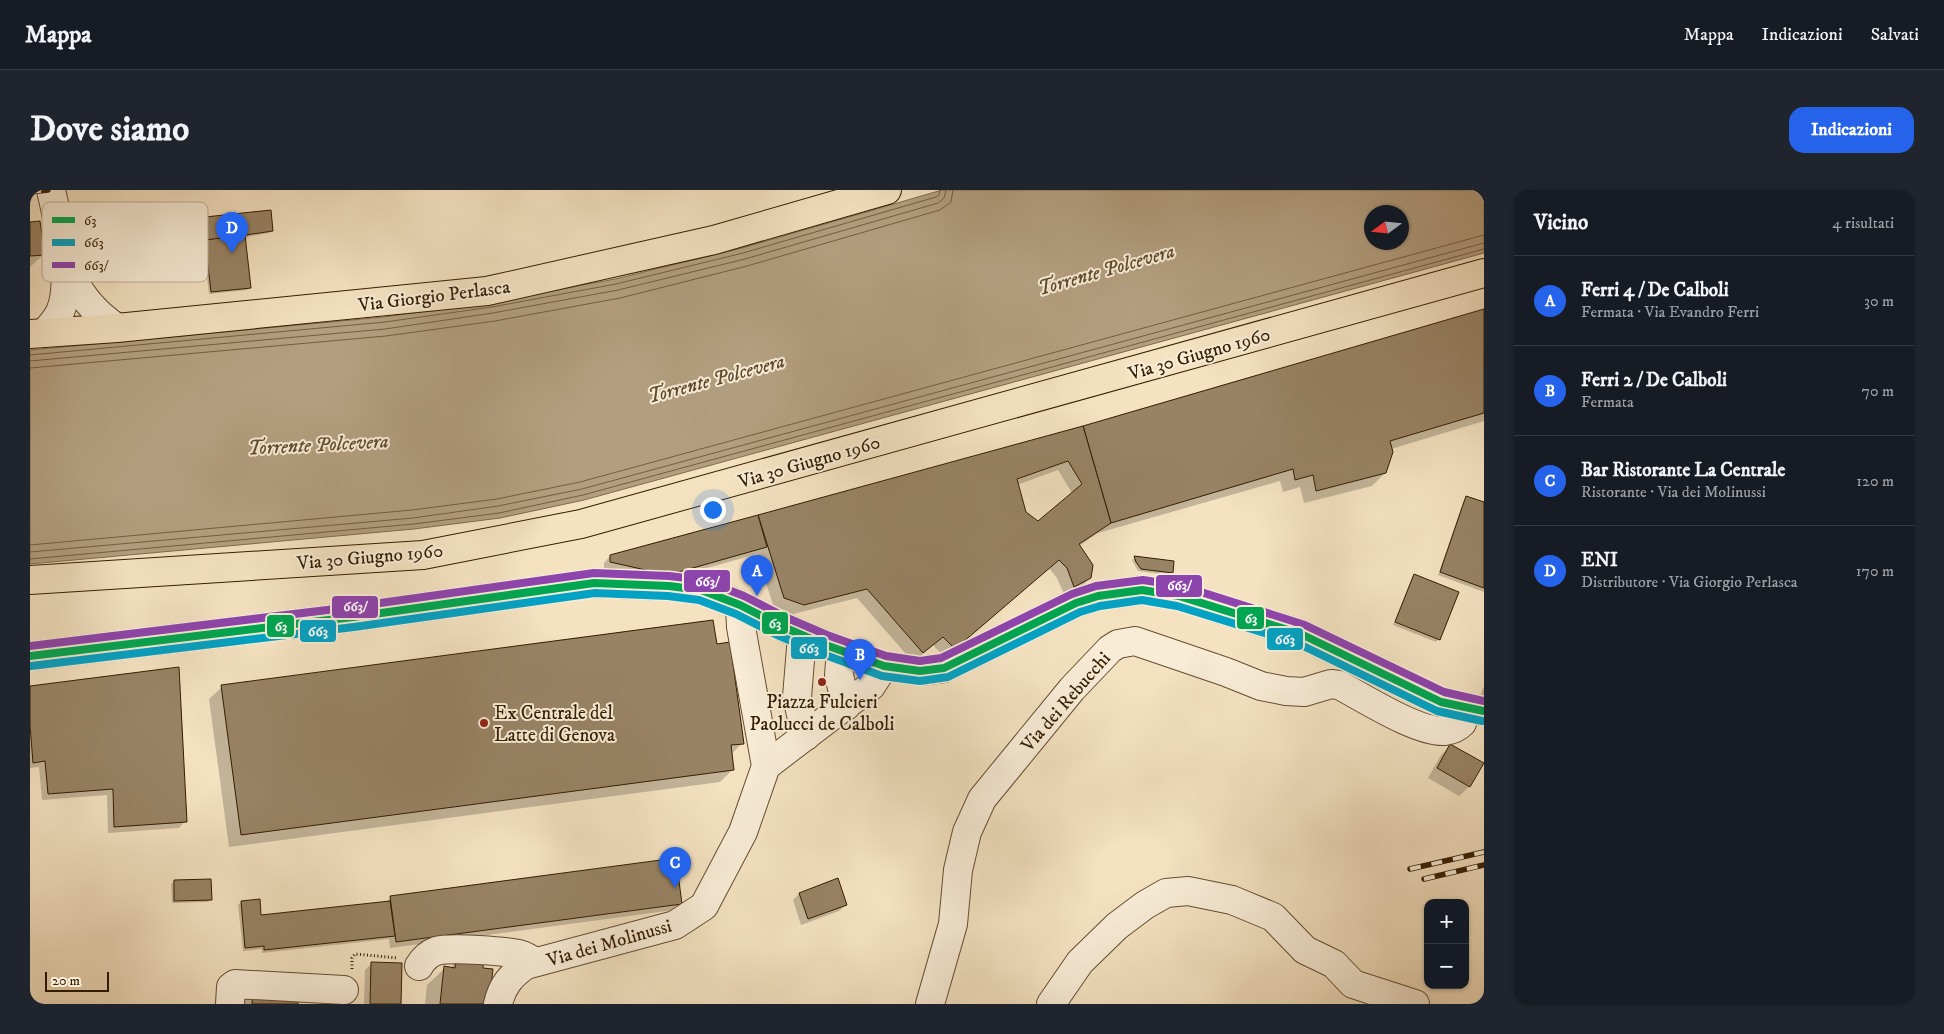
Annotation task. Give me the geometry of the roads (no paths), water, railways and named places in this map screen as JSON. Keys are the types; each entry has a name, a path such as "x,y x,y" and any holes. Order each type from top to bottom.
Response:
{"main road":[{"name":"Via Giorgio Perlasca","path":"37,333 117,328 487,291 714,240 887,190"},
{"name":"Via 30 Giugno 1960","path":"30,580 423,554 581,524 1484,273"},
{"path":"30,656 353,617 594,583 669,586 701,590 740,604 802,636 884,666 920,672 944,668 1076,603 1098,596 1142,590 1179,596 1301,634 1442,702 1475,709"}],"street":[{"path":"37,333 52,325 61,311 65,282"},
{"path":"74,282 91,307 103,319 117,328"},
{"path":"740,604 741,627 766,766 871,686 884,666"},
{"path":"802,636 797,697 806,736"},
{"name":"Via dei Rebucchi","path":"930,1004 953,924 958,870 967,832 982,799 1072,689 1110,648 1118,644 1135,642 1226,672 1261,686 1286,691 1304,692 1331,684 1339,685 1414,724 1434,730 1443,731 1457,727 1475,709"},
{"path":"841,650 839,675 846,706"},
{"name":"Via dei Molinussi","path":"498,1004 502,991 513,974 526,965 675,925 704,906 743,832 766,766"},
{"path":"1051,1004 1080,962 1118,926 1145,905 1166,893 1188,891 1232,900 1273,917 1305,950 1334,964 1353,984 1415,1004"},
{"name":"Via dei Molinussi","path":"419,966 423,959 444,950 474,950 522,955 535,962"},
{"path":"230,1004 231,987 236,984 344,990"}],"water":[{"name":"Torrente Polcevera","path":"942,190 1484,190 1484,253 584,500 500,518 414,529 30,564 30,350 384,317 492,302 615,279 742,248"}],"railway":[{"path":"30,192 48,190"},
{"path":"1410,869 1484,852"},
{"path":"1424,879 1484,865"}],"place":[{"name":"ENI","path":"232,253"},
{"name":"Ferri 4 / De Calboli","path":"757,596"},
{"name":"Ferri 2 / De Calboli","path":"860,680"},
{"name":"Piazza Fulcieri Paolucci de Calboli","path":"822,682"},
{"name":"Ex Centrale del Latte di Genova","path":"484,723"},
{"name":"Bar Ristorante La Centrale","path":"675,888"}]}
